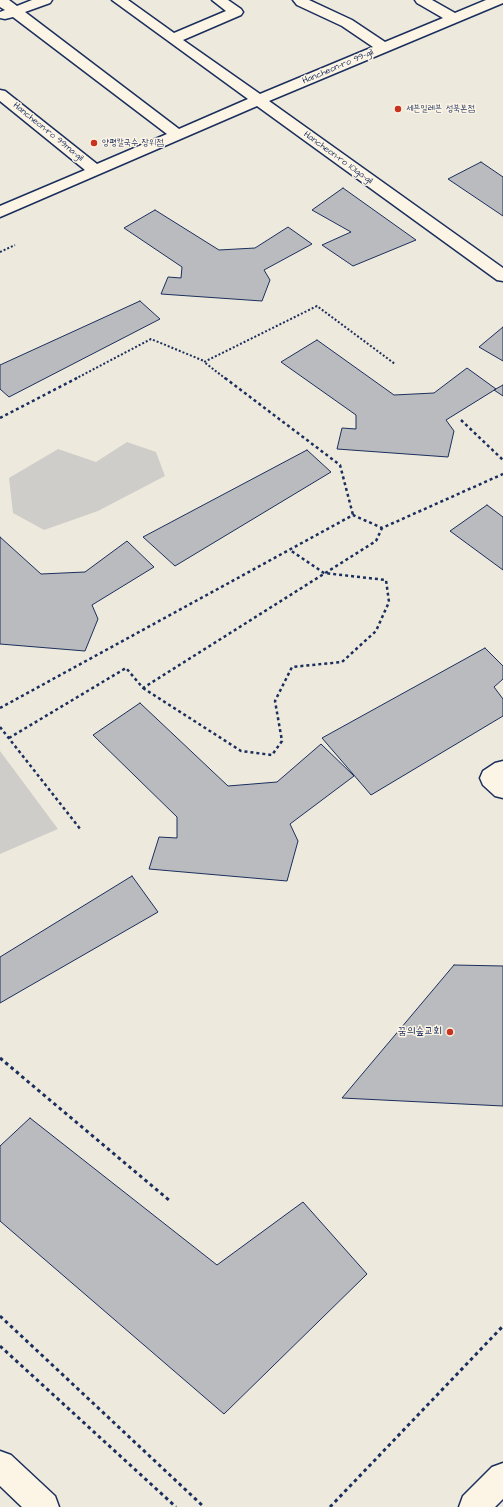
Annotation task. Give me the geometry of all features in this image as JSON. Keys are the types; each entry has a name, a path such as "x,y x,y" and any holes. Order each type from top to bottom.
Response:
{"street":[{"path":"0,0 178,135"},
{"path":"0,17 45,0"},
{"name":"Hancheon-ro 101ga-gil","path":"120,0 503,276"},
{"path":"173,39 236,12 219,0"},
{"path":"300,0 347,22 384,48"},
{"path":"422,0 453,18"},
{"name":"Hancheon-ro 99-gil","path":"0,212 259,100 498,0"},
{"name":"Hancheon-ro 99ma-gil","path":"0,94 95,170"},
{"path":"503,770 491,778 503,789"},
{"path":"0,1466 44,1507"},
{"path":"474,1507 503,1478"}],"path":[{"path":"0,252 15,245"},
{"path":"204,362 317,306 395,364"},
{"path":"0,418 151,339 204,362 340,465 353,515"},
{"path":"461,420 503,460"},
{"path":"143,688 376,540 382,528 503,474"},
{"path":"353,515 382,528"},
{"path":"0,708 353,515"},
{"path":"9,738 126,668 143,688 241,751 272,755 282,741 275,701 292,667 342,662 376,631 388,602 386,580 324,574 290,550"},
{"path":"0,727 81,830"},
{"path":"0,1058 170,1200"},
{"path":"0,1316 204,1507"},
{"path":"330,1507 503,1326"},
{"path":"0,1346 176,1507"}],"shaded area":[{"path":"127,442 156,452 165,476 98,511 44,530 13,513 9,478 58,449 96,462"},
{"path":"0,751 58,829 0,854"}],"building":[{"path":"481,162 503,177 503,216 448,179"},
{"path":"343,188 416,240 353,266 322,245 351,232 312,210"},
{"path":"155,210 219,250 255,248 288,227 312,244 264,270 270,280 262,301 161,294 168,277 181,278 182,267 124,228"},
{"path":"140,301 160,319 9,397 0,389 0,365"},
{"path":"503,327 503,361 479,347"},
{"path":"317,340 394,395 434,393 467,368 496,389 446,420 454,431 448,457 337,449 342,428 356,429 356,415 281,362"},
{"path":"503,385 503,396 494,390"},
{"path":"307,450 331,472 175,566 143,537"},
{"path":"487,505 503,517 503,570 450,531"},
{"path":"0,537 41,574 85,572 127,541 154,567 92,605 98,619 85,651 0,644"},
{"path":"485,648 503,666 503,679 494,687 503,699 503,716 371,795 322,738"},
{"path":"140,703 228,786 277,782 321,744 354,776 290,824 298,841 287,881 149,869 159,837 177,838 177,817 93,735"},
{"path":"132,876 158,912 0,1003 0,957"},
{"name":"꿈의숲교회","path":"454,965 503,966 503,1106 342,1098"},
{"path":"30,1118 217,1265 303,1202 367,1274 224,1414 0,1221 0,1146"}],"place":[{"name":"세븐일레븐 성북본점","path":"398,109"},
{"name":"양평칼국수 장위점","path":"94,143"},
{"name":"꿈의숲교회","path":"450,1032"}]}
